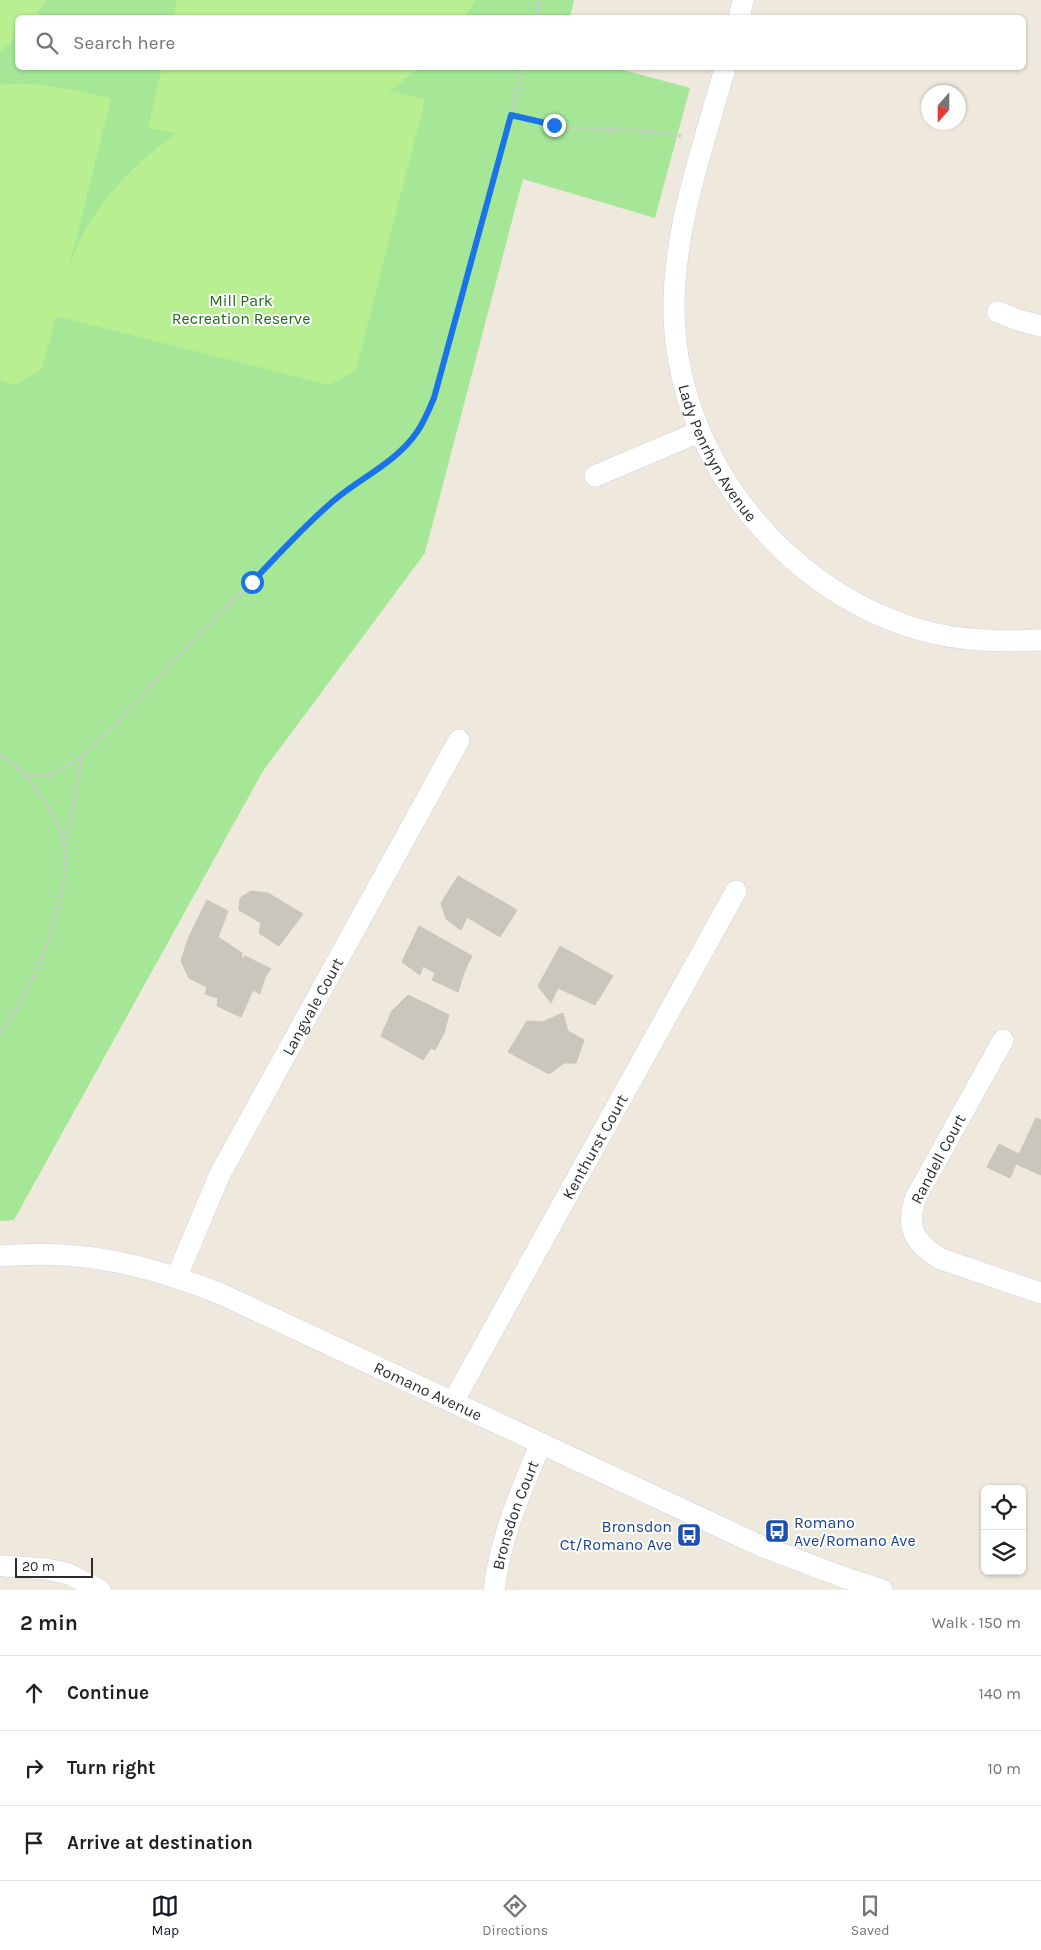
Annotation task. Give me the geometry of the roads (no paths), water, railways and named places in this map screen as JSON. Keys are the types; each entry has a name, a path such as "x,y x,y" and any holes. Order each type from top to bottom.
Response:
{"street":[{"path":"740,15 743,0"},
{"name":"Lady Penrhyn Avenue","path":"724,70 685,213 676,263 674,304 676,341 686,390 699,432 717,467 741,504 772,540 805,569 847,597 883,616 927,631 998,642 1041,640"},
{"path":"998,312 1041,326"},
{"path":"595,476 699,432"},
{"name":"Langvale Court","path":"177,1276 204,1208 225,1166 459,740"},
{"name":"Kenthurst Court","path":"453,1402 736,891"},
{"name":"Randell Court","path":"1003,1040 916,1197 912,1208 912,1233 928,1252 941,1259 1041,1293"},
{"name":"Romano Avenue","path":"0,1256 70,1254 137,1265 177,1276 221,1294 841,1584 882,1590"},
{"name":"Bronsdon Court","path":"494,1590 504,1539 516,1503 541,1443"},
{"path":"3,1566 47,1569 69,1574 100,1590"}],"place":[{"name":"Romano Ave/Romano Ave","path":"777,1531"},
{"name":"Bronsdon Ct/Romano Ave","path":"689,1535"}],"park label":[{"name":"Mill Park Recreation Reserve","path":"241,309"}]}
